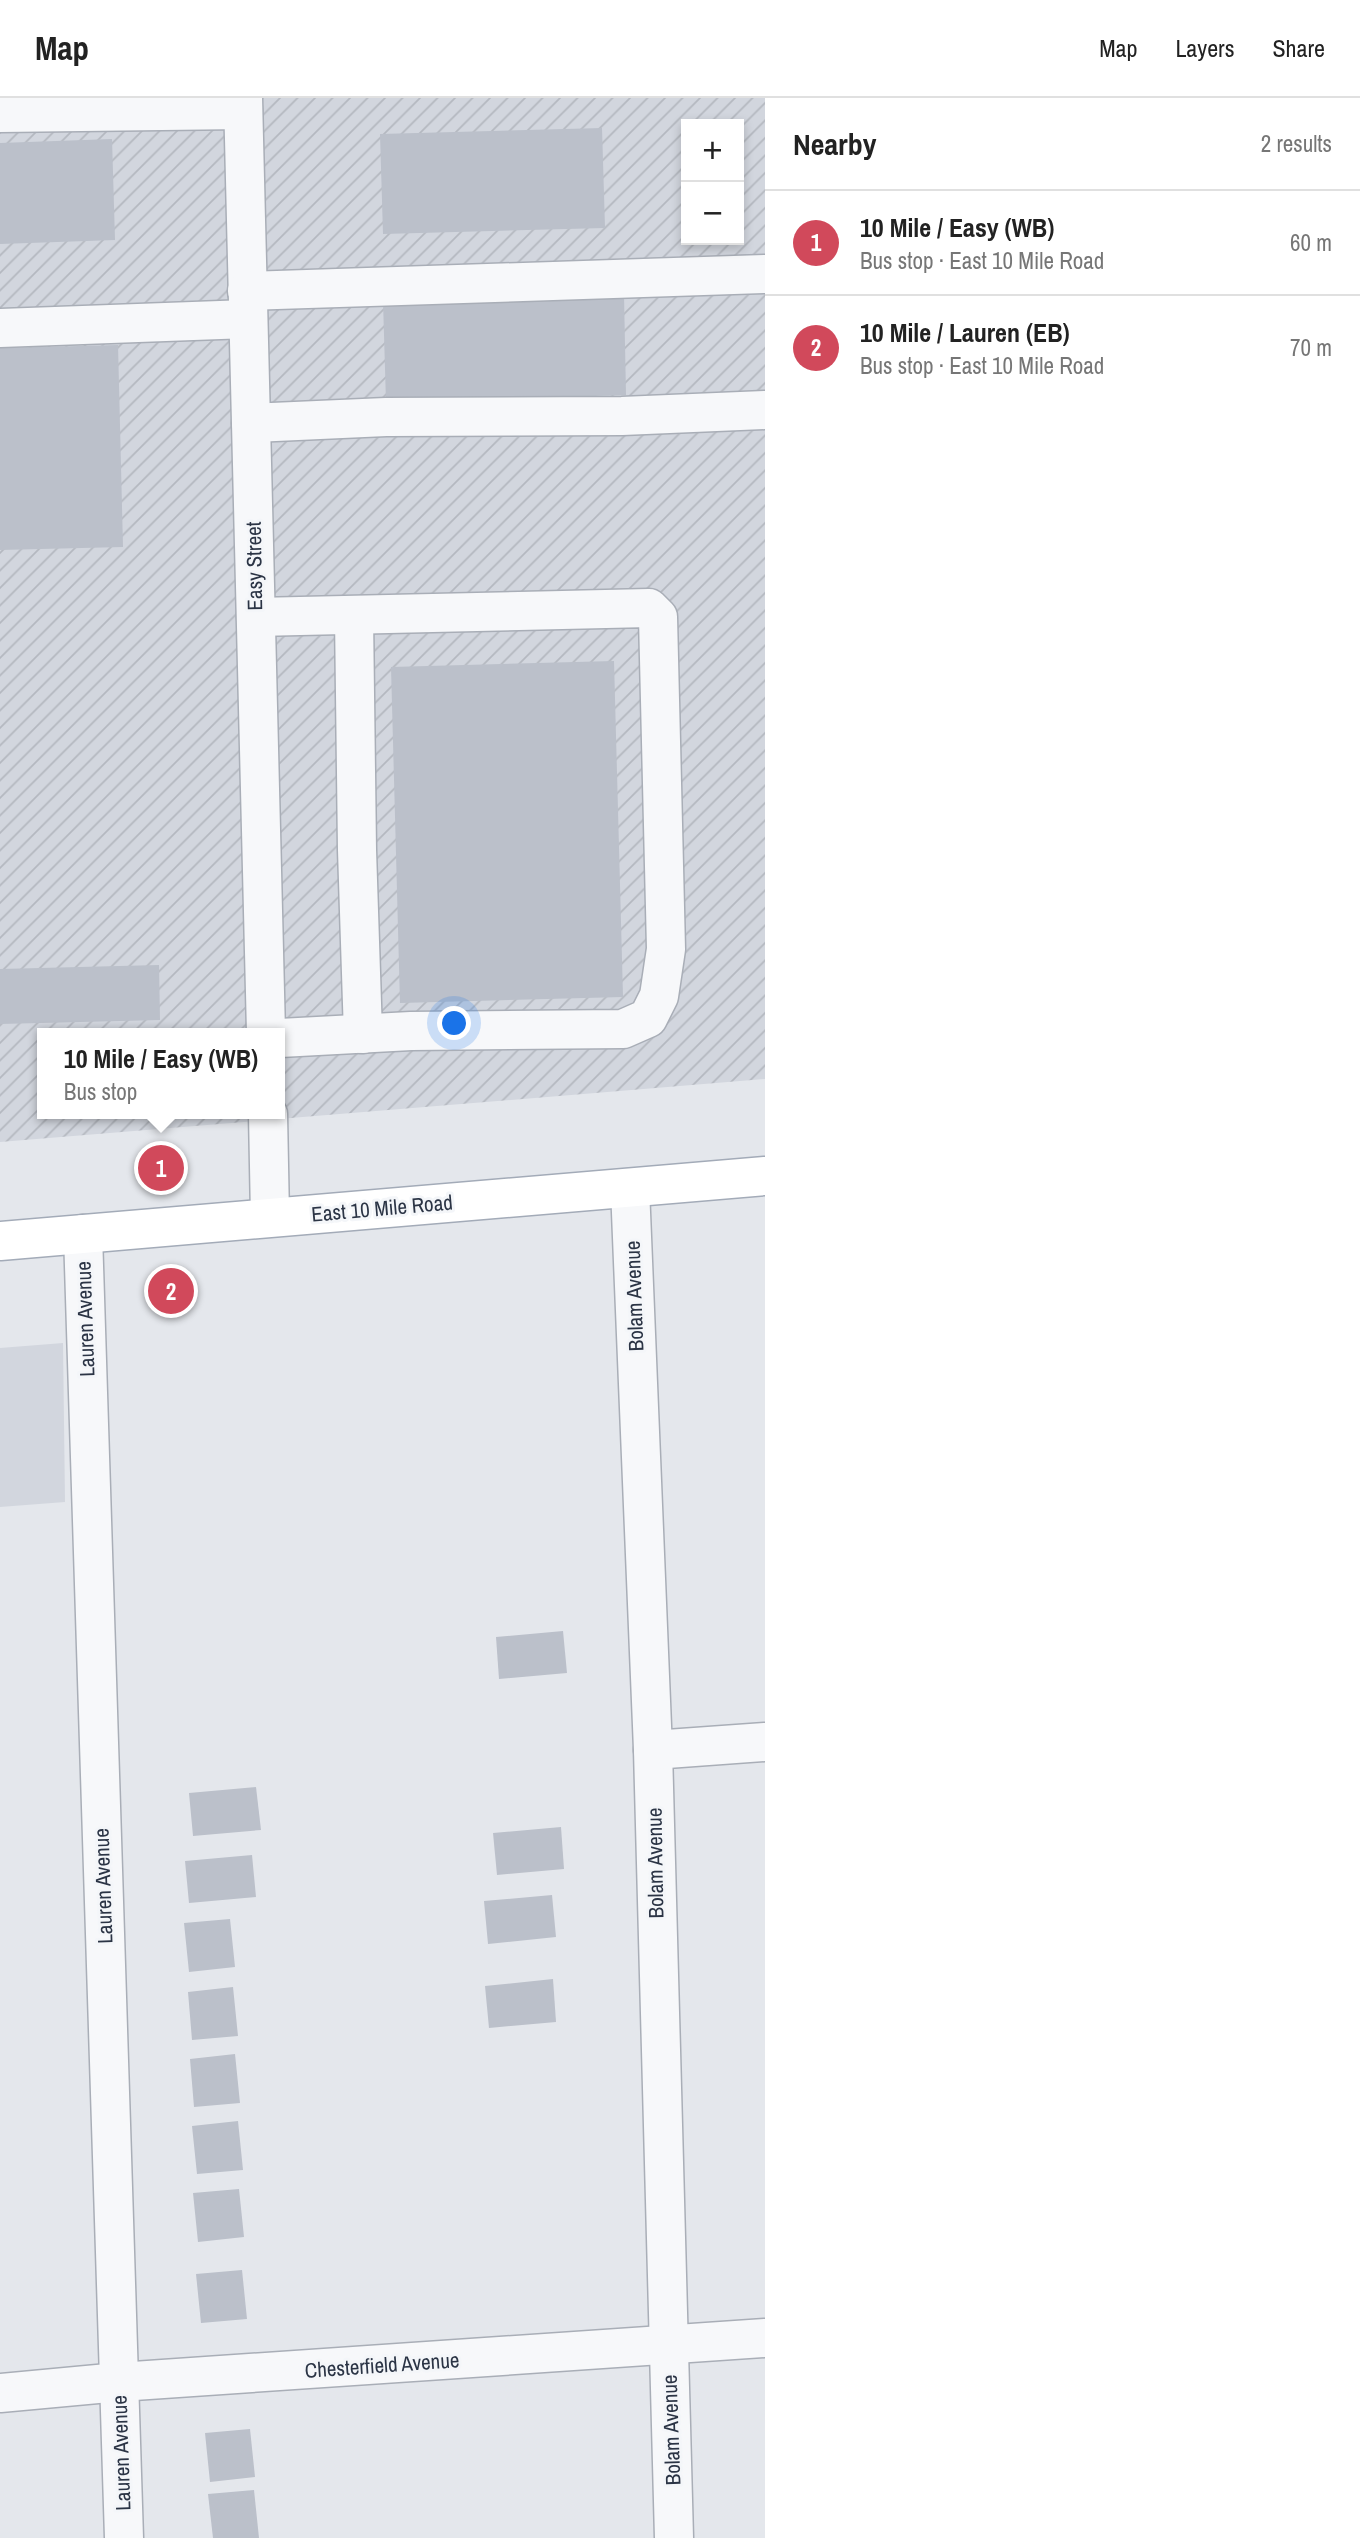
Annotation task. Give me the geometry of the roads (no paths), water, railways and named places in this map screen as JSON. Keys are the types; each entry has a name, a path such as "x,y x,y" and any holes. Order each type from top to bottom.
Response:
{"main road":[{"name":"East 10 Mile Road","path":"0,1241 765,1177"}],"street":[{"path":"0,113 243,104"},
{"name":"Easy Street","path":"243,104 266,1028"},
{"path":"0,328 248,305 765,274"},
{"path":"251,423 386,417 622,416 765,410"},
{"path":"256,618 649,608 658,618 666,949 659,996 648,1018 623,1029 411,1031 285,1038"},
{"path":"354,616 363,1034"},
{"path":"268,1119 271,1217"},
{"name":"Bolam Avenue","path":"629,1188 653,1750 674,2538"},
{"name":"Lauren Avenue","path":"83,1234 124,2538"},
{"path":"653,1750 765,1742"},
{"name":"Chesterfield Avenue","path":"0,2393 119,2382 765,2338"}],"place":[{"name":"10 Mile / Easy (WB)","path":"161,1168"},
{"name":"10 Mile / Lauren (EB)","path":"171,1291"}]}
